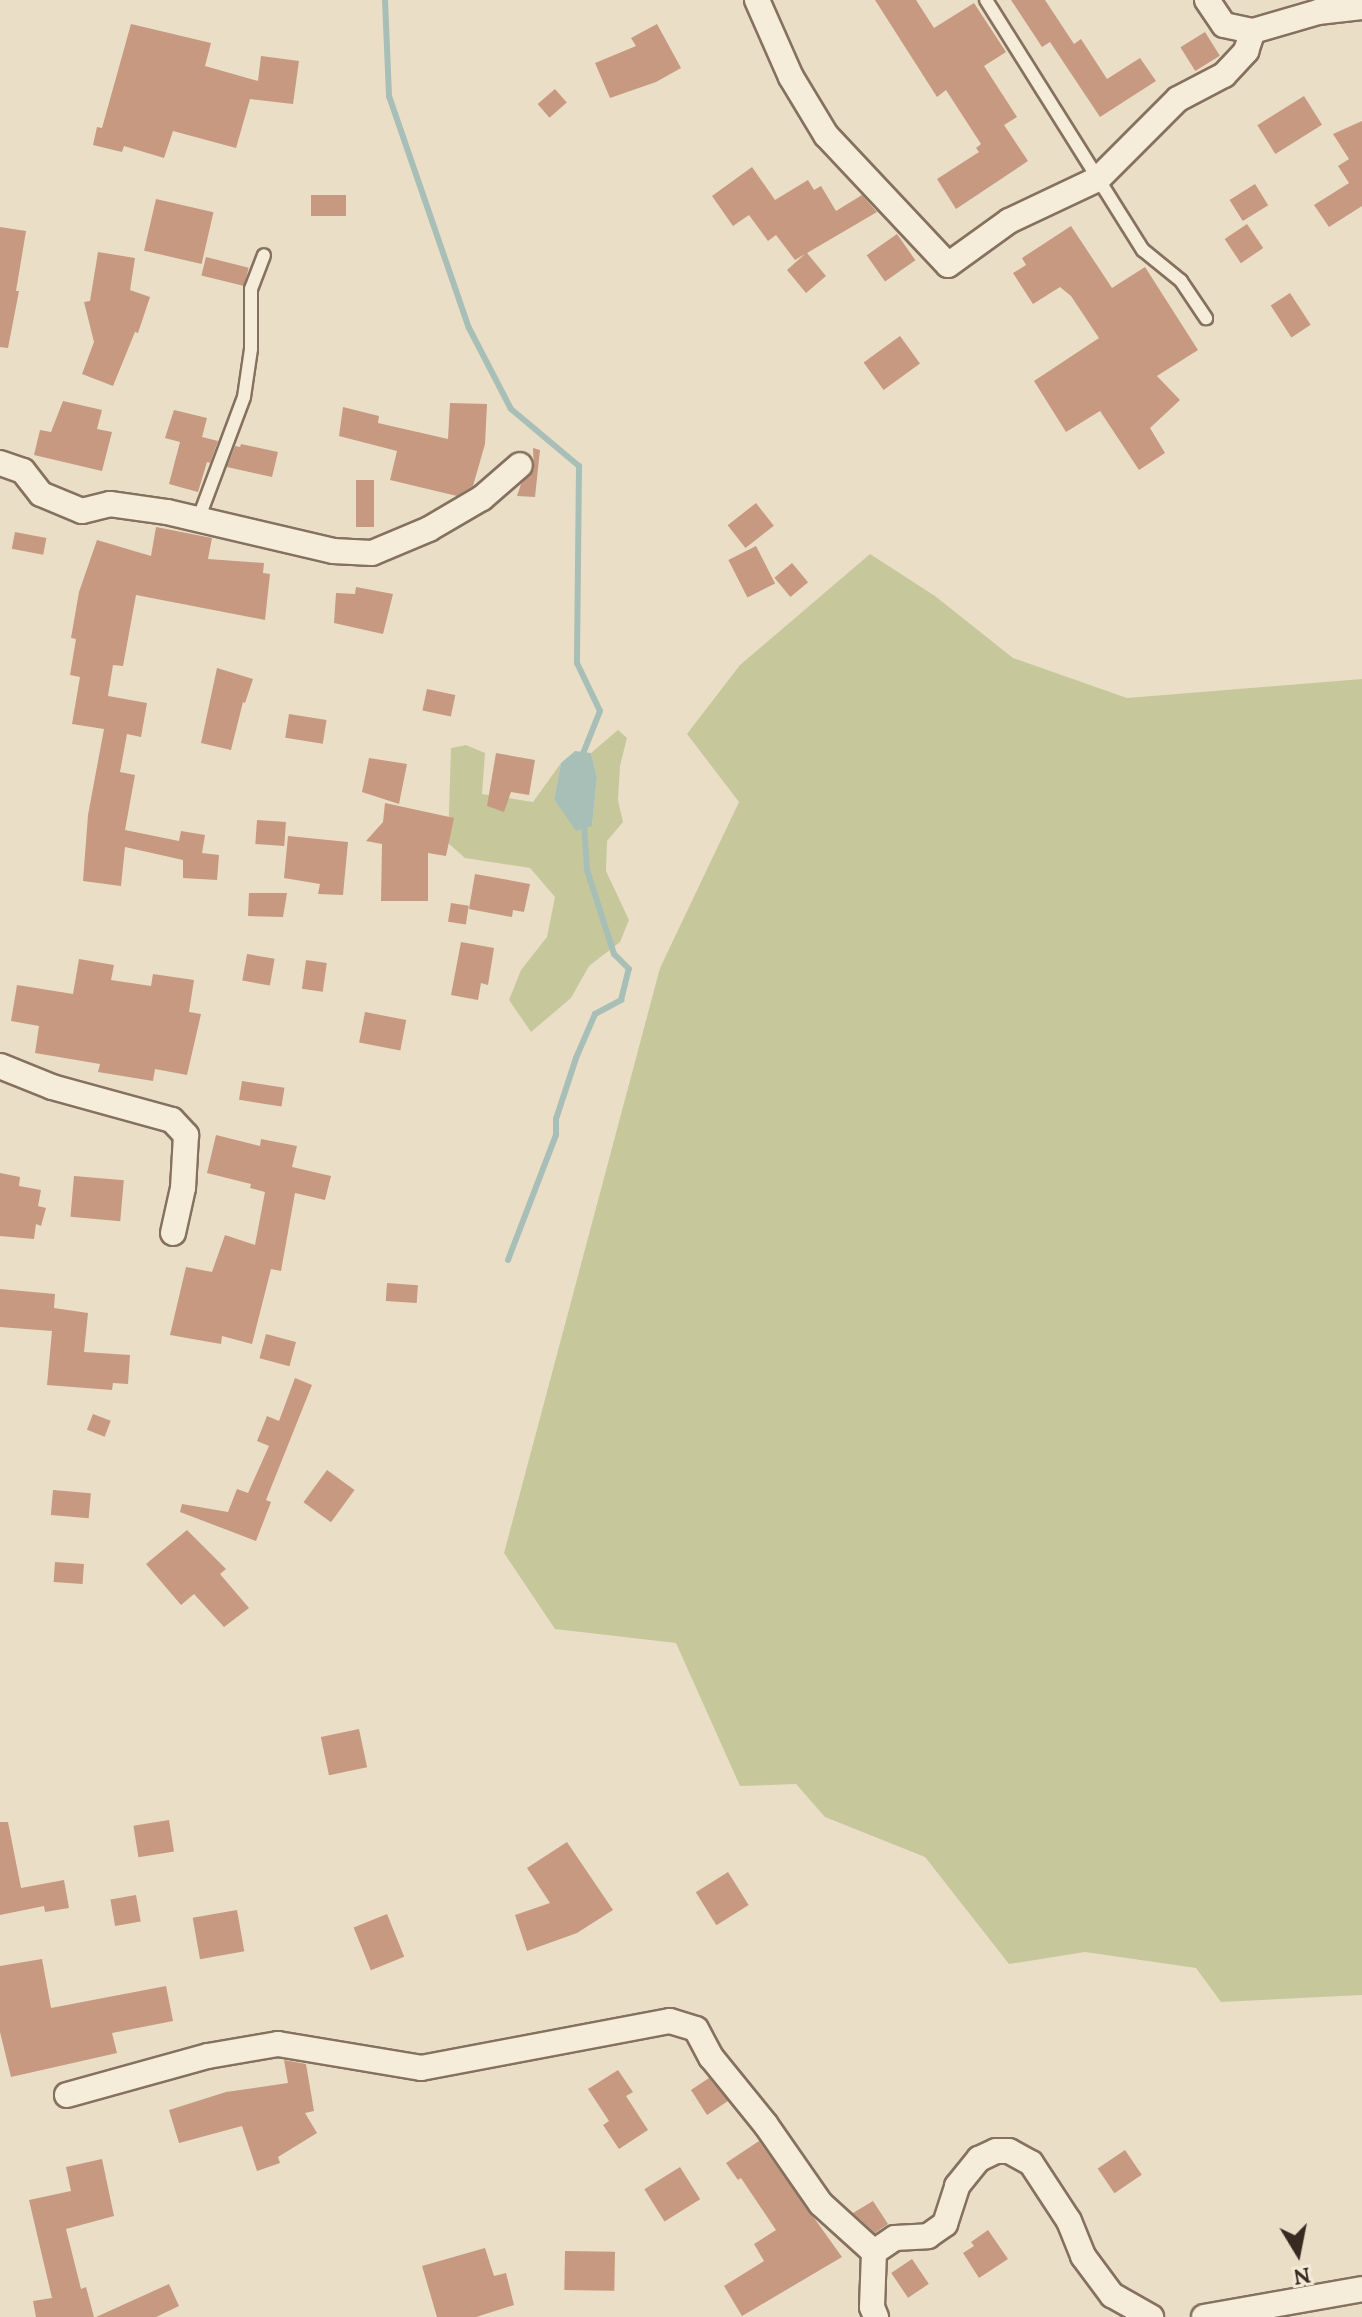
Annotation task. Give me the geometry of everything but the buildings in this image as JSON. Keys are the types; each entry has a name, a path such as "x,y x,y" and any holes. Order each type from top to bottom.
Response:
{"street":[{"path":"757,0 791,77 826,135 948,265 1009,221 1098,179 1178,99 1224,75 1246,51 1253,31"},
{"path":"1207,0 1224,25 1253,31 1318,12 1362,7"},
{"path":"0,463 23,471 41,494 82,511 110,504 198,520 333,551 372,553 429,529 482,498 520,465"},
{"path":"0,1066 52,1087 172,1120 186,1135 183,1188 173,1233"},
{"path":"67,2095 208,2056 278,2044 421,2068 670,2021 696,2029 711,2057 766,2125 821,2204 874,2252 872,2307 876,2317"},
{"path":"874,2252 895,2238 928,2236 945,2224 957,2186 979,2159 996,2151 1009,2151 1031,2163 1069,2221 1083,2256 1112,2295 1151,2317"},
{"path":"1204,2317 1362,2289"}],"lane":[{"path":"986,0 1143,250 1181,281 1206,318"},
{"path":"198,520 244,397 251,349 251,289 264,255"}],"green space":[{"path":"870,554 935,596 1013,658 1127,698 1362,679 1362,1995 1221,2002 1196,1968 1085,1952 1009,1964 925,1857 825,1817 796,1784 740,1786 676,1643 555,1629 504,1553 660,968 739,802 687,734 740,665"},
{"path":"618,730 627,738 620,766 618,800 623,822 607,841 606,871 629,920 620,942 589,966 571,998 531,1032 509,1000 521,970 547,937 555,897 530,868 465,858 448,843 451,748 466,745 485,753 482,794 533,802 561,763 554,799 592,826 597,777 591,753"}],"water":[{"path":"575,751 591,753 597,777 592,826 576,831 554,799 561,763"}],"waterway":[{"path":"385,0 389,96 469,328 511,409 579,466 577,663 600,711 582,756"},
{"path":"508,1260 556,1135 556,1119 576,1058 595,1014 621,1000 629,969 614,954 587,870 584,823"}]}
